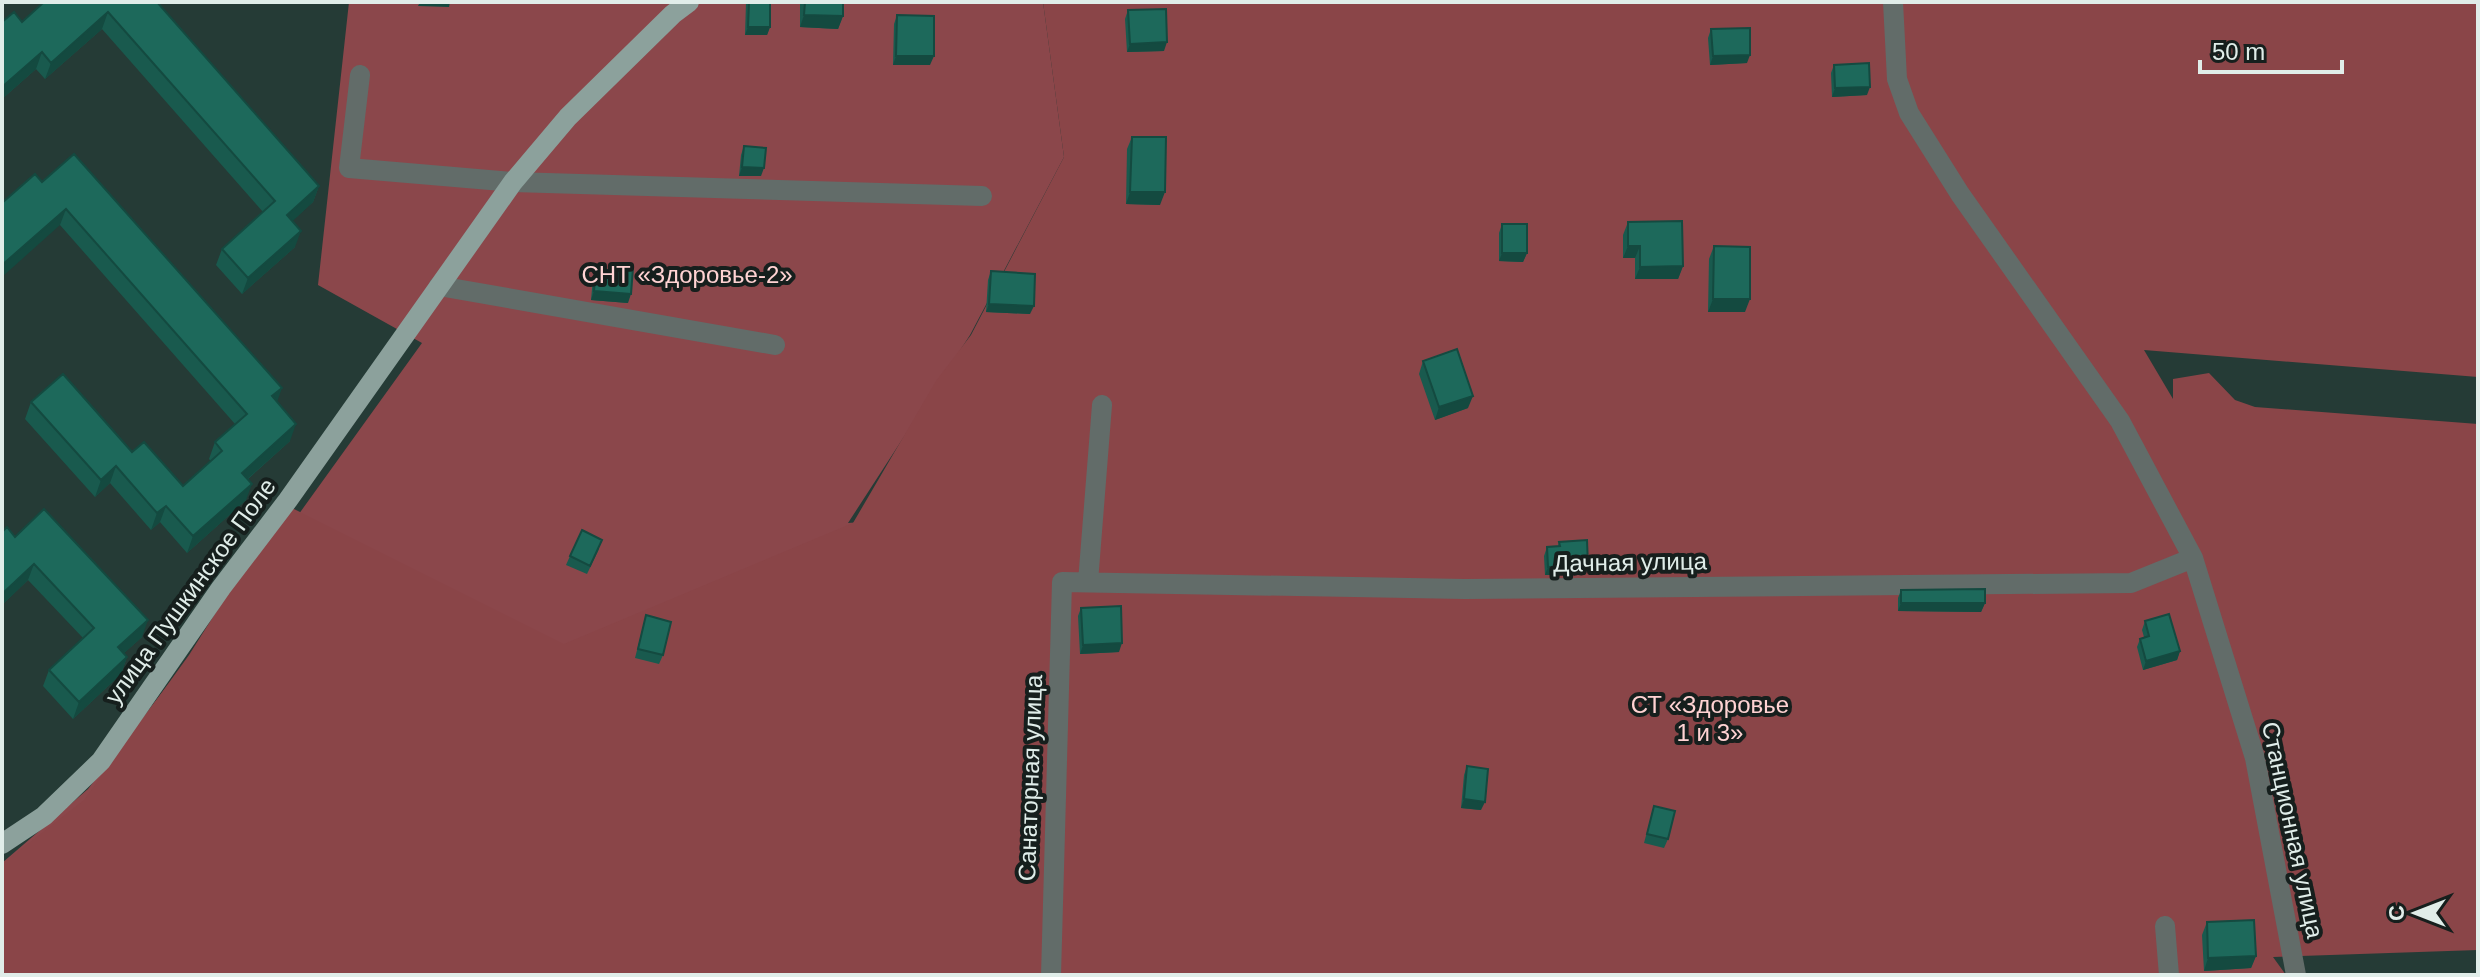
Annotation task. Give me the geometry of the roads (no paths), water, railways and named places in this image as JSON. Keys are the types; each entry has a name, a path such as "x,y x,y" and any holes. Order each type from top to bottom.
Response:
{"main road":[{"name":"улица Пушкинское Поле","path":"2,844 44,816 101,761 221,588 288,500 513,182 568,117 689,2"}],"street":[{"name":"Станционная улица","path":"1893,2 1897,79 1909,113 1960,194 2120,421 2193,558 2255,758 2296,975"},
{"path":"360,75 349,168 513,182 982,196"},
{"path":"439,286 775,345"},
{"path":"1088,582 1102,405"},
{"name":"Дачная улица","path":"1062,582 1465,589 2131,583 2193,558"},
{"name":"Санаторная улица","path":"1051,975 1062,582"},
{"path":"2165,926 2169,975"}],"park label":[{"name":"СНТ «Здоровье-2»","path":"687,274"},
{"name":"СТ «Здоровье 1 и 3»","path":"1710,718"}]}
